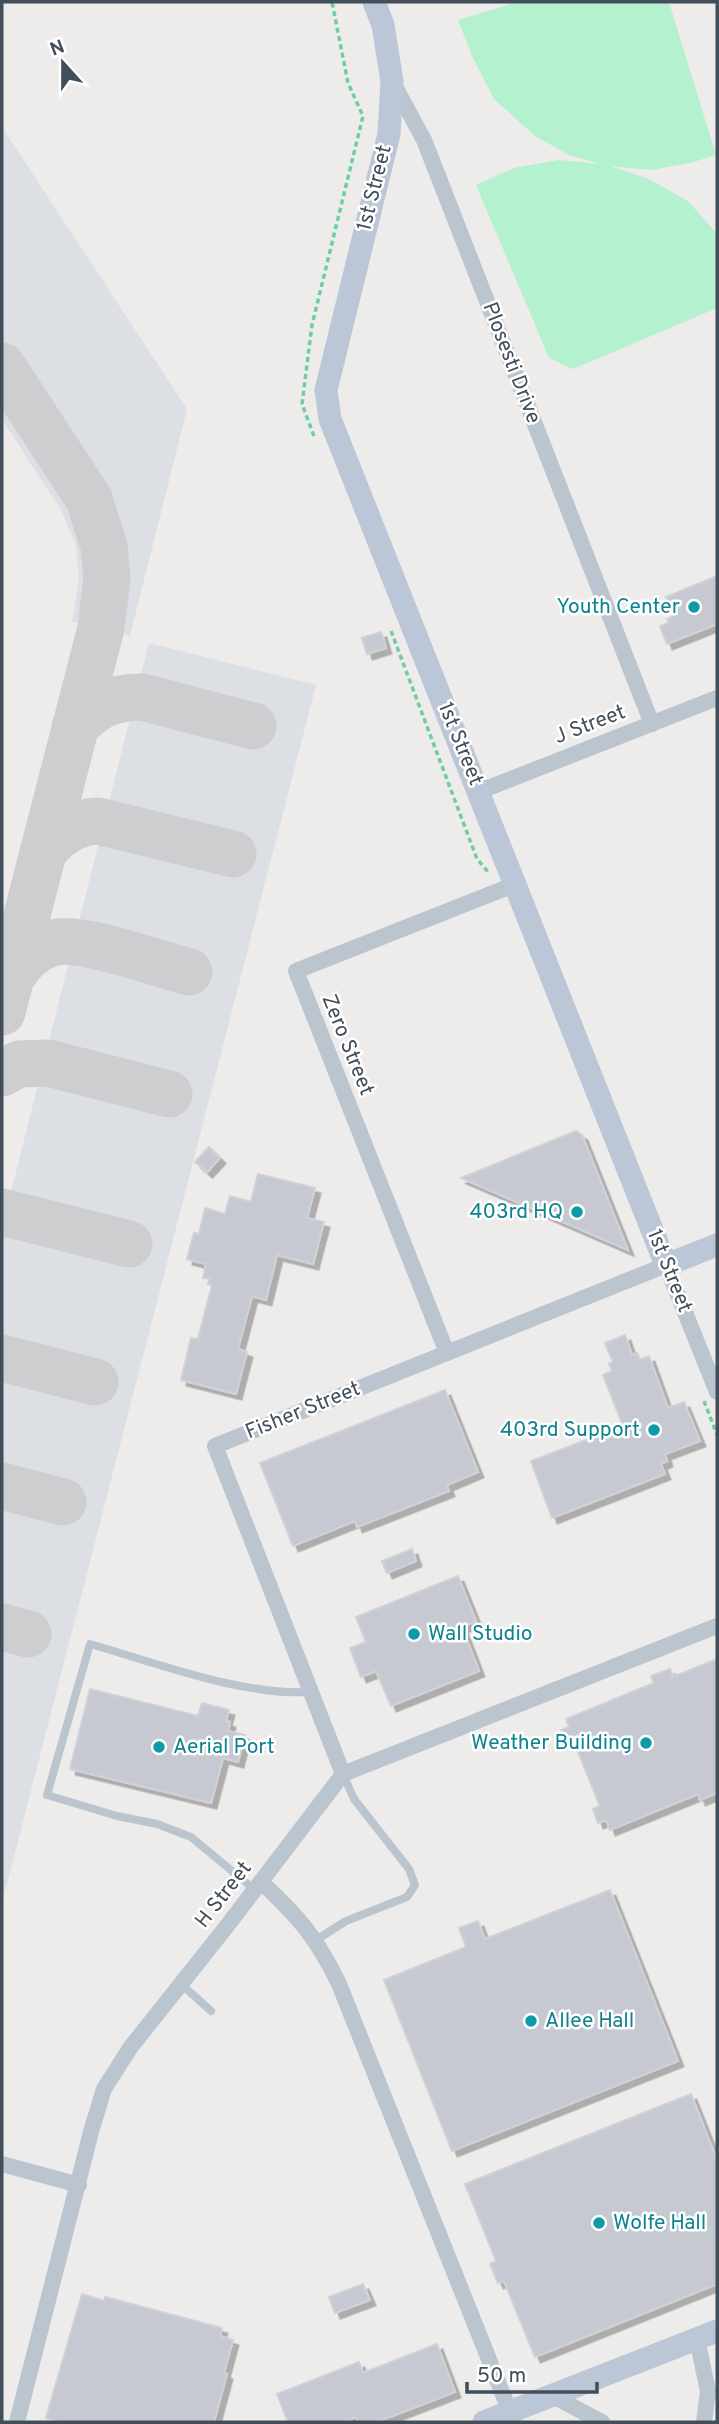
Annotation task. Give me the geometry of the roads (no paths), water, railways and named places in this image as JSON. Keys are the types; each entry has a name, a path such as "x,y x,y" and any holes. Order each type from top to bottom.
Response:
{"street":[{"name":"Plosesti Drive","path":"374,2 383,25 392,81 424,140 652,724"},
{"name":"1st Street","path":"392,81 388,134 326,390 330,419 717,1392"},
{"name":"J Street","path":"478,792 717,698"},
{"name":"Zero Street","path":"447,1353 296,971 516,884"},
{"name":"Fisher Street","path":"343,1774 215,1447 717,1245"},
{"path":"343,1774 717,1626"},
{"name":"H Street","path":"17,2422 104,2088 130,2048 343,1774"},
{"path":"258,1886 299,1919 316,1940 339,1984 510,2412"},
{"path":"2,2164 79,2185"},
{"path":"484,2422 707,2335 708,2391 704,2422"},
{"path":"551,2395 602,2422"}],"lane":[{"path":"258,1886 191,1837 157,1824 117,1816 47,1795 90,1644 235,1685 285,1694 311,1692"},
{"path":"316,1940 346,1921 407,1897 415,1885 409,1869 354,1799 343,1774"},
{"path":"181,1984 211,2011"}],"place":[{"name":"Youth Center","path":"694,607"},
{"name":"403rd HQ","path":"577,1212"},
{"name":"403rd Support","path":"654,1430"},
{"name":"Wall Studio","path":"414,1634"},
{"name":"Weather Building","path":"646,1743"},
{"name":"Aerial Port","path":"159,1747"},
{"name":"Allee Hall","path":"531,2021"},
{"name":"Wolfe Hall","path":"599,2223"}]}
